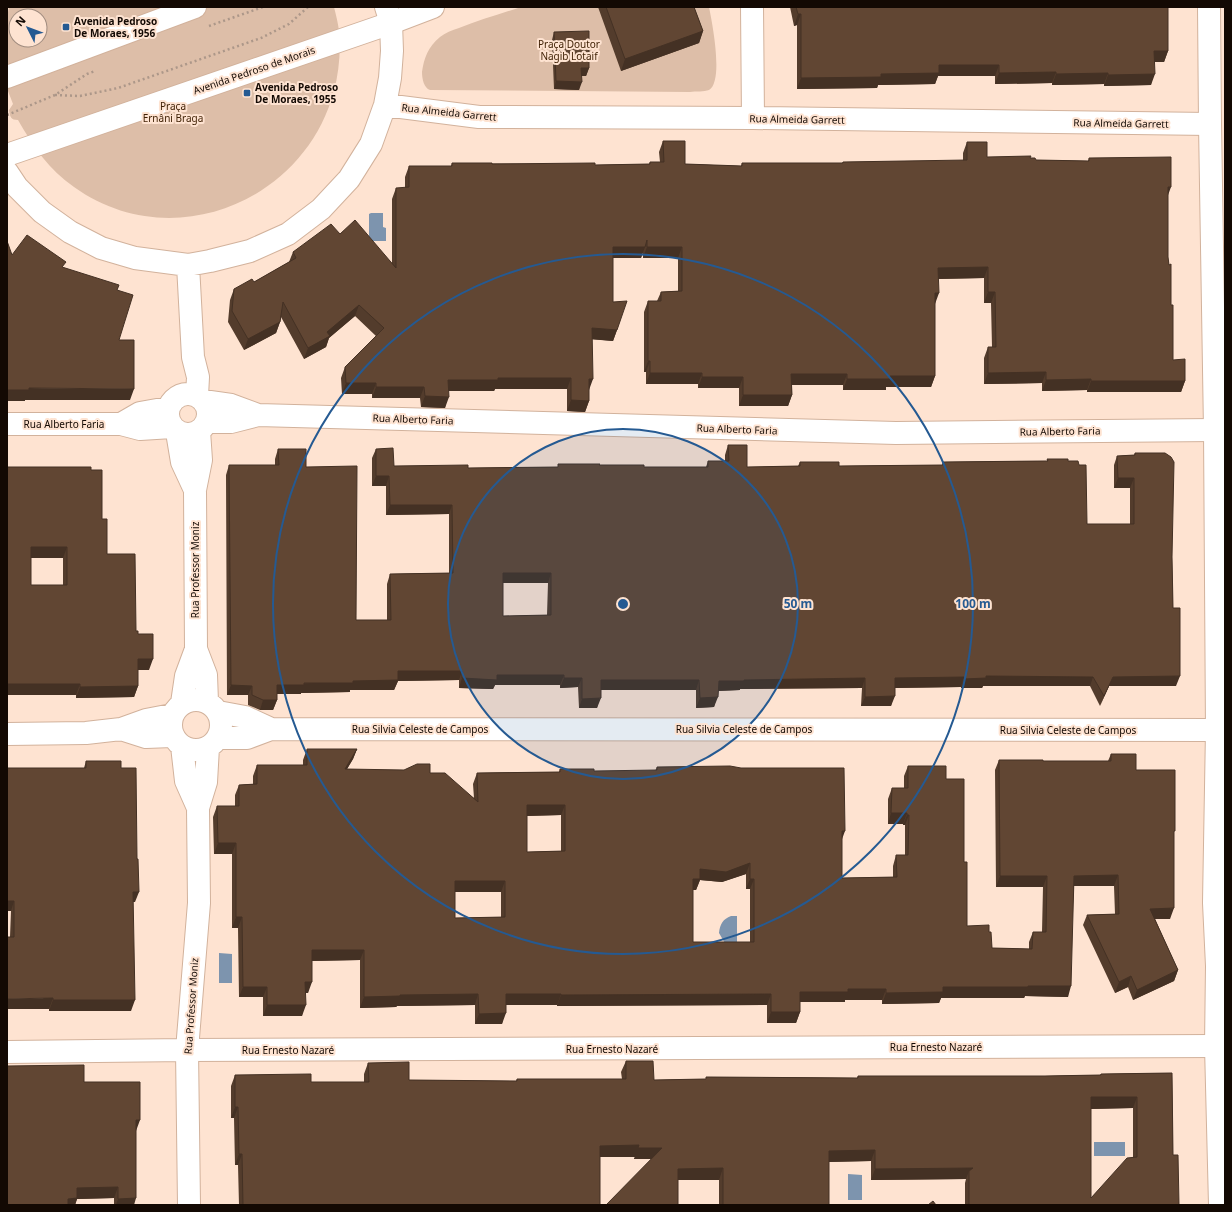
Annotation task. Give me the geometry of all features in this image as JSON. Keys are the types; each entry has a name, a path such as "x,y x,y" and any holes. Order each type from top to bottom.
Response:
{"main road":[{"path":"7,77 195,7"},
{"name":"Avenida Pedroso de Morais","path":"7,155 388,15 433,7"},
{"path":"752,7 753,118"},
{"path":"1209,7 1210,124 1219,301 1215,430 1219,908 1216,1046 1220,1205"},
{"path":"7,172 17,187 42,212 70,232 101,248 135,258 188,265 250,251 288,234 321,210 349,179 371,144 385,105 391,71 392,51 388,15"},
{"name":"Rua Almeida Garrett","path":"385,105 479,117 753,118 1210,124"},
{"name":"Rua Professor Moniz","path":"188,265 193,357 198,377 188,414 182,462 194,490 196,650 206,675 212,707"},
{"name":"Rua Alberto Faria","path":"7,424 121,424 140,429 188,414 231,422 258,415 896,433 1215,430"},
{"name":"Rua Professor Moniz","path":"196,650 186,676 177,725 186,782 198,808"},
{"path":"7,734 86,733 121,729 146,737 177,725 190,700 199,700 212,707 221,719 221,727 213,743 198,750 190,750 177,725"},
{"name":"Rua Silvia Celeste de Campos","path":"212,707 245,718 271,729"},
{"name":"Rua Silvia Celeste de Campos","path":"213,743 247,738 271,729 1217,730"},
{"name":"Rua Professor Moniz","path":"189,1205 187,1050 199,903 198,808 206,782 213,743"},
{"name":"Rua Ernesto Nazaré","path":"7,1052 1216,1046"}],"path":[{"path":"7,115 55,95 80,96 118,88 261,38 289,24 308,7"}],"green space":[{"name":"Praça Ernâni Braga","path":"9,7 334,7 340,38 340,53 334,91 318,130 294,163 264,189 229,207 191,216 151,217 112,207 74,187 57,173 42,157 18,120 11,118 9,110 13,104 8,91 7,81 8,12 8,48 48,48 48,8"},
{"name":"Praça Doutor Nagib Lotaif","path":"521,7 709,7 716,51 716,75 713,84 709,90 690,92 430,90 426,87 422,75 424,62 427,53 440,37 454,30"}],"water":[{"path":"383,213 383,227 386,228 386,241 369,240 369,214"},
{"path":"731,916 737,916 737,952 726,945 719,933 722,922"},
{"path":"219,953 232,954 232,983 219,983"},
{"path":"1094,1142 1125,1142 1125,1156 1094,1156"},
{"path":"848,1174 862,1175 862,1200 848,1200"}],"building":[{"path":"606,7 694,7 703,31 625,59"},
{"path":"796,7 1168,7 1168,51 1154,51 1155,74 1056,74 1056,72 999,73 999,65 939,65 939,73 881,74 881,77 801,78 801,14 798,14"},
{"path":"589,31 589,68 581,68 582,82 556,81 554,32"},
{"path":"663,141 685,141 685,164 742,166 742,163 843,163 967,160 967,142 987,142 987,157 1031,156 1030,158 1035,158 1036,160 1089,161 1089,158 1171,157 1171,187 1168,187 1168,257 1169,265 1171,264 1171,305 1173,305 1173,360 1185,359 1185,381 1091,381 1091,379 1046,380 1046,372 988,373 988,347 996,347 995,292 988,292 988,267 938,268 939,293 935,293 935,376 890,376 890,379 847,379 847,374 791,374 792,395 743,395 743,377 702,377 702,373 650,373 650,361 648,361 648,301 661,301 661,292 682,291 682,247 647,247 647,240 645,247 613,247 613,302 627,301 617,330 592,328 593,379 589,379 589,401 571,400 571,378 448,380 449,397 425,396 424,387 376,387 376,383 346,383 345,367 384,328 359,305 327,332 330,336 308,348 283,302 280,322 248,339 232,311 234,289 252,279 254,282 296,258 293,252 331,224 340,234 355,220 396,268 396,188 409,187 409,166 452,166 452,163 595,163 595,165 650,164 650,162 664,162"},
{"path":"27,235 66,262 62,267 119,285 117,290 133,295 119,340 134,340 134,389 29,388 29,390 7,390 7,241 12,255"},
{"path":"728,445 747,445 747,467 800,466 800,462 839,462 839,466 943,465 943,462 1048,461 1047,459 1068,459 1068,461 1078,461 1079,465 1086,465 1087,524 1134,524 1134,478 1118,478 1117,456 1135,455 1135,453 1165,453 1171,457 1174,462 1172,557 1173,608 1180,608 1180,676 1113,677 1104,696 1093,677 986,676 986,678 964,679 964,677 895,678 895,696 865,697 865,678 719,681 718,697 700,698 699,680 601,680 601,698 582,699 582,678 564,678 564,675 497,675 497,680 462,678 462,671 398,671 398,680 277,685 277,700 263,700 252,695 252,686 231,685 229,465 279,465 278,449 306,449 306,467 357,466 356,620 391,620 390,574 453,573 452,505 390,505 389,476 376,476 376,449 393,448 394,466 468,465 468,468 558,467 558,464 600,464 599,465 644,465 644,467 708,467 708,461 729,461","holes":["503,573 551,573 551,615 503,616"]},
{"path":"7,467 91,467 91,470 102,470 102,519 107,519 107,554 135,554 136,631 138,631 138,634 153,634 153,659 138,659 138,686 80,687 80,684 7,684","holes":["31,547 67,547 67,585 31,585"]},
{"path":"307,749 357,749 345,769 404,770 417,764 430,764 430,773 445,773 478,802 477,773 560,772 560,769 594,769 594,771 657,770 657,767 730,766 741,768 844,768 845,831 842,831 842,878 897,877 896,855 908,855 909,815 907,815 907,813 891,813 892,788 908,788 908,766 946,766 946,779 964,779 964,862 967,862 967,926 989,925 992,948 1032,949 1033,932 1046,932 1047,876 1000,876 999,760 1111,761 1111,754 1136,754 1136,770 1175,770 1174,908 1150,909 1178,970 1137,990 1131,976 1119,982 1087,915 1119,914 1118,875 1074,876 1071,986 943,987 943,992 886,993 886,989 848,989 848,992 800,992 800,1012 771,1012 771,994 506,994 506,1013 479,1014 478,994 364,997 364,950 312,950 312,982 305,982 306,1005 267,1005 267,987 243,987 242,917 236,917 236,843 218,843 217,806 239,806 239,785 257,784 257,765 307,765","holes":["527,805 565,805 565,851 527,852","750,863 750,879 754,879 754,942 693,942 693,879 700,879 700,869 726,872","455,881 505,881 505,917 455,918"]},
{"path":"86,761 121,761 121,768 136,768 137,859 139,892 133,892 135,1000 53,1000 53,998 7,999 7,937 14,937 14,901 7,901 7,768 86,768"},
{"path":"626,1061 653,1061 654,1080 706,1079 706,1077 858,1078 858,1076 1045,1076 1172,1073 1173,1155 1178,1155 1179,1205 969,1205 969,1171 973,1168 875,1169 875,1150 829,1151 829,1205 723,1205 723,1168 678,1169 678,1205 606,1205 662,1148 638,1148 639,1145 600,1146 600,1205 243,1205 242,1154 239,1154 238,1107 235,1107 235,1075 311,1074 311,1082 369,1082 368,1063 409,1062 409,1080 517,1081 517,1079 626,1079","holes":["1091,1097 1137,1097 1137,1157 1127,1158 1091,1198"]},
{"path":"84,1065 84,1082 140,1082 140,1120 136,1120 136,1198 118,1199 118,1187 77,1188 77,1198 68,1199 68,1205 7,1205 7,1066"},
{"path":"933,1201 936,1205 928,1205"}],"place":[{"name":"Avenida Pedroso De Moraes, 1956","path":"66,27"},
{"name":"Avenida Pedroso De Moraes, 1955","path":"247,93"}]}
